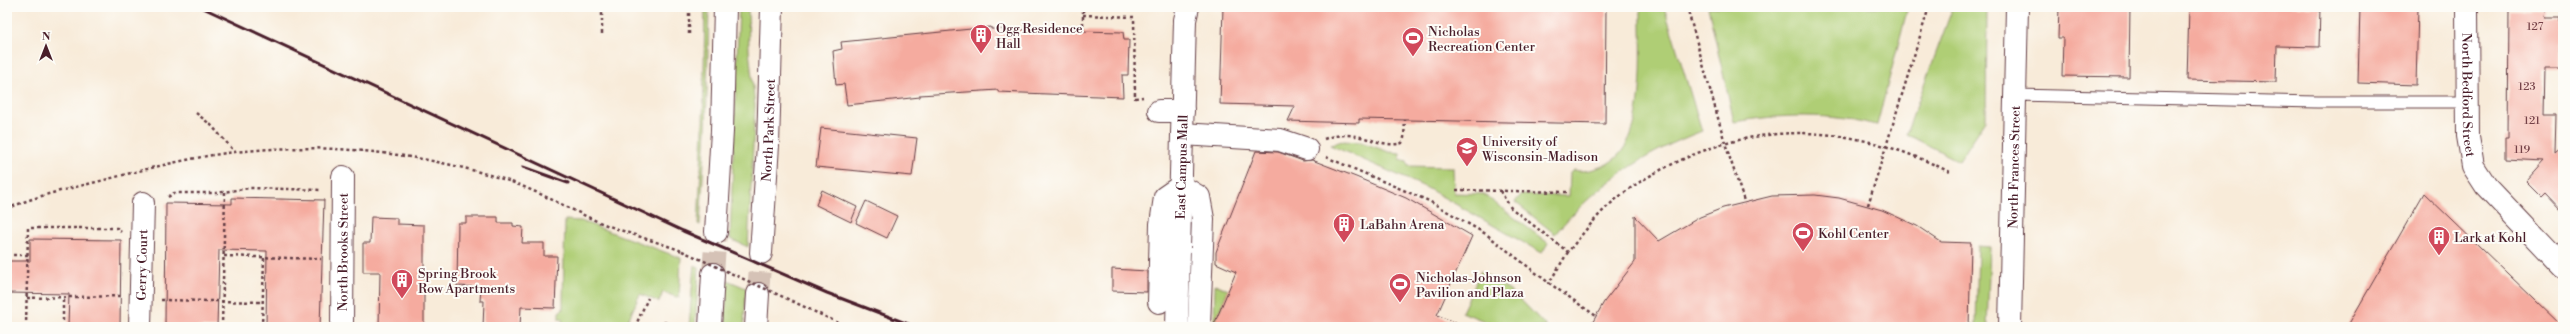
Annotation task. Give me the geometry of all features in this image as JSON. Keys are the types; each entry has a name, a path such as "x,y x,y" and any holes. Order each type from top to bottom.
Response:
{"street":[{"path":"716,232 722,131 725,7"},
{"name":"North Park Street","path":"761,253 768,145 772,7"},
{"name":"East Campus Mall","path":"1177,327 1185,20 1188,7"},
{"name":"North Frances Street","path":"2010,327 2017,7"},
{"name":"North Bedford Street","path":"2467,7 2467,102 2469,153 2478,175 2563,267"},
{"path":"1154,104 1183,111"},
{"path":"1182,134 1280,140 1310,150"},
{"name":"North Brooks Street","path":"337,183 342,260 342,327"},
{"path":"1159,302 1161,224 1165,197 1181,186 1198,197 1203,219 1199,327"},
{"name":"Gerry Court","path":"140,327 143,203"},
{"path":"710,327 713,274"},
{"path":"756,327 758,294"}],"lane":[{"path":"2015,95 2318,102 2467,102"}],"path":[{"path":"602,7 602,34"},
{"path":"688,7 688,35"},
{"path":"1083,7 1083,31"},
{"path":"1688,7 1725,143 1744,201"},
{"path":"1868,205 1929,7"},
{"path":"1083,15 1134,17 1135,98 1154,104"},
{"path":"196,113 211,125 235,152"},
{"path":"1405,120 1404,138 1402,143 1393,145 1364,136 1336,135 1317,144 1310,150 1429,201 1486,234 1549,283 1596,316"},
{"path":"1549,283 1568,252 1593,220 1609,205 1647,177 1688,157 1725,143 1758,136 1805,132 1829,134 1887,146 1925,160 1952,173"},
{"path":"168,197 174,192 225,192 337,183"},
{"path":"1456,190 1567,192"},
{"path":"1500,191 1511,208 1568,252"},
{"path":"222,327 225,192"},
{"path":"26,327 28,228 117,228 126,237"},
{"path":"682,251 847,327"},
{"path":"7,255 28,255"},
{"path":"224,256 342,260"},
{"path":"262,327 264,257"},
{"path":"63,298 63,327"},
{"path":"635,327 648,298"},
{"path":"660,327 663,322 683,327"}],"green space":[{"path":"705,7 709,7 706,130 700,225 698,224 703,130"},
{"path":"739,7 748,7 749,50 755,106 748,247 730,239"},
{"path":"1641,7 1664,7 1702,131 1660,150 1622,173 1587,201 1555,234 1515,202 1521,195 1569,196 1570,173 1572,171 1601,167 1621,153 1630,136 1636,116 1640,93"},
{"path":"1708,7 1908,7 1877,125 1841,118 1806,116 1770,117 1734,122"},
{"path":"1953,7 1987,7 1986,120 1959,161 1906,134"},
{"path":"1342,141 1361,142 1389,152 1400,153 1400,159 1407,161 1408,166 1453,167 1454,193 1483,194 1548,243 1542,253 1427,188 1330,145"},
{"path":"565,220 581,221 681,258 679,298 663,292 659,302 640,294 625,327 559,327 563,320 559,319 559,312 563,309"},
{"path":"1978,246 1990,247 1987,327 1976,327"},
{"path":"694,265 699,267 695,327 689,327"},
{"path":"1481,271 1517,296 1547,327 1499,327 1462,312"},
{"path":"727,280 746,288 744,327 725,327"},
{"path":"1215,284 1228,290 1214,324"}],"building":[{"name":"Nicholas Recreation Center","path":"1223,7 1606,7 1605,124 1359,119 1359,123 1288,121 1295,106 1220,104"},
{"path":"2059,7 2130,7 2129,77 2062,76 2063,38 2058,38"},
{"path":"2189,7 2320,7 2319,47 2277,46 2276,82 2187,80"},
{"path":"2360,7 2418,7 2416,85 2358,83"},
{"path":"2509,9 2546,9 2545,17 2561,17 2560,68 2544,68 2543,114 2556,114 2555,154 2563,147 2563,211 2546,193 2542,197 2526,181 2544,161 2505,159 2505,138 2508,138"},
{"name":"Ogg Residence Hall","path":"991,27 991,29 1123,32 1124,40 1129,40 1128,75 1122,75 1123,97 998,92 998,90 920,95 920,97 847,105 844,84 836,85 833,51 842,49 841,42"},
{"path":"821,128 917,138 912,176 816,167"},
{"name":"LaBahn Arena","path":"1256,151 1278,152 1303,161 1312,160 1356,177 1406,198 1472,236 1437,315 1466,327 1213,327 1236,272 1216,263 1216,252"},
{"path":"822,190 857,207 851,222 816,205"},
{"name":"Lark at Kohl","path":"2424,193 2563,327 2347,327"},
{"name":"Kohl Center","path":"1815,195 1839,198 1882,210 1917,226 1941,242 1971,243 1969,327 1590,327 1604,302 1635,262 1635,216 1659,241 1700,217 1723,208 1772,196"},
{"path":"232,198 324,200 320,327 266,327 267,251 219,250 217,327 165,327 166,203 232,204"},
{"path":"866,201 897,216 887,238 856,223"},
{"name":"Spring Brook Row Apartments","path":"371,217 397,218 397,224 424,225 424,327 379,327 380,272 363,272 363,243 370,243"},
{"path":"466,217 498,217 498,223 513,223 513,226 523,227 522,243 544,243 544,256 557,256 555,308 521,307 520,327 483,327 484,301 480,301 481,287 457,286 458,223 466,223"},
{"path":"30,239 121,240 120,327 68,327 69,294 7,293 7,261 30,261"},
{"path":"1112,269 1147,271 1147,292 1112,291"}],"tunnel":[{"path":"713,274 716,232"},
{"path":"758,294 761,253"}],"railway":[{"path":"201,7 683,231 827,293 916,327"},
{"path":"523,167 568,183"}],"place":[{"name":"Ogg Residence Hall","path":"981,54"},
{"name":"Nicholas Recreation Center","path":"1413,58"},
{"name":"University of Wisconsin-Madison","path":"1467,168"},
{"name":"LaBahn Arena","path":"1344,244"},
{"name":"Kohl Center","path":"1803,252"},
{"name":"Lark at Kohl","path":"2439,256"},
{"name":"Spring Brook Row Apartments","path":"402,300"},
{"name":"Nicholas-Johnson Pavilion and Plaza","path":"1400,304"}]}
